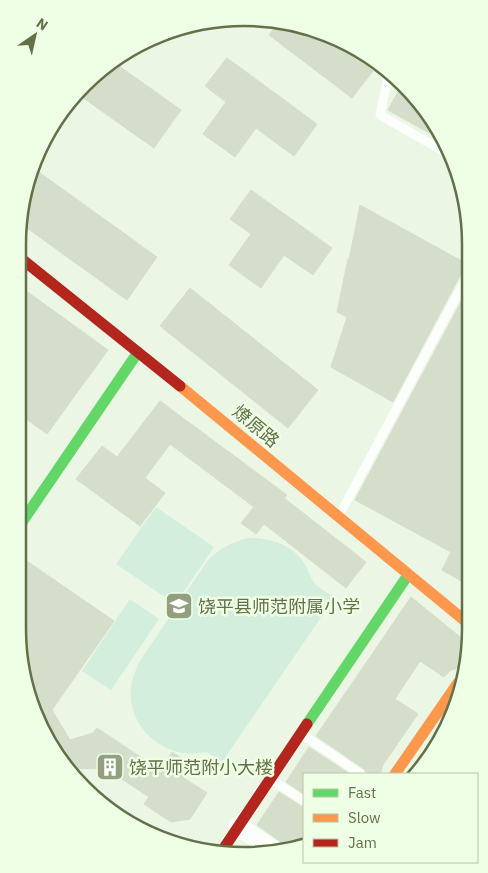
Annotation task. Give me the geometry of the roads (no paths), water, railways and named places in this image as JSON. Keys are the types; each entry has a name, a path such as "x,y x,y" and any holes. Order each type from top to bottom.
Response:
{"street":[{"name":"燎原路","path":"26,262 462,619"},
{"path":"26,516 138,352"},
{"path":"225,846 408,575"},
{"path":"396,773 452,691"},
{"path":"238,826 267,845"}],"lane":[{"path":"387,80 380,115 439,149"},
{"path":"339,517 462,286"},
{"path":"300,733 360,773"},
{"path":"270,778 303,800"}],"place":[{"name":"饶平县师范附属小学","path":"179,606"},
{"name":"饶平师范附小大楼","path":"110,767"}]}
